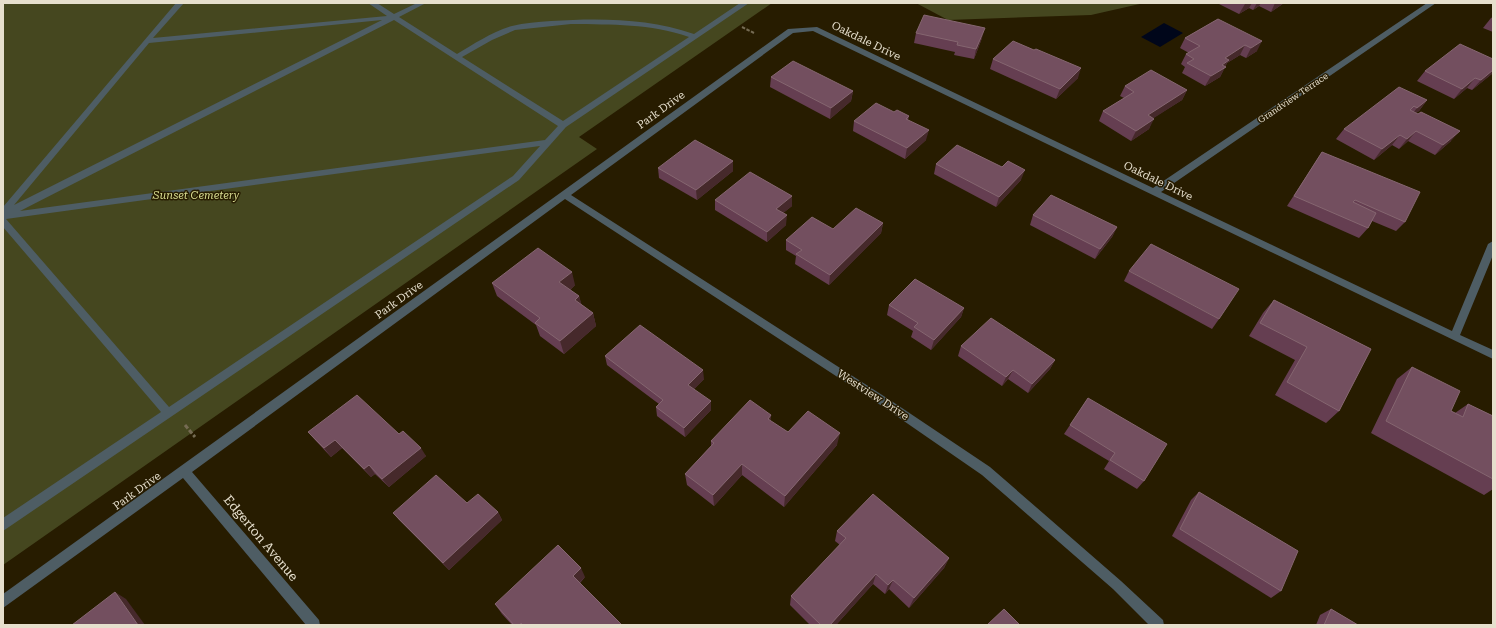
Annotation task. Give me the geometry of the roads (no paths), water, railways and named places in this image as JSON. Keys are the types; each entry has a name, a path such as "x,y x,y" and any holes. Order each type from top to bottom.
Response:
{"street":[{"path":"3,215 180,3"},
{"path":"372,3 563,125"},
{"path":"3,215 422,3"},
{"path":"3,525 516,178 563,125 745,3"},
{"name":"Grandview Terrace","path":"1154,192 1432,3"},
{"path":"147,41 394,17"},
{"path":"457,57 489,38 513,28 533,25 571,22 631,23 669,28 695,37"},
{"name":"Oakdale Drive","path":"814,29 1493,355"},
{"name":"Park Drive","path":"3,602 791,31 814,29"},
{"path":"3,215 549,142"},
{"name":"Westview Drive","path":"565,195 888,404 986,471 1116,585 1158,625"},
{"path":"3,221 168,413"},
{"path":"1454,336 1493,244"},
{"name":"Edgerton Avenue","path":"184,471 314,625"}],"water":[{"path":"1164,23 1183,33 1160,47 1141,37"}],"park label":[{"name":"Sunset Cemetery","path":"196,195"}]}
